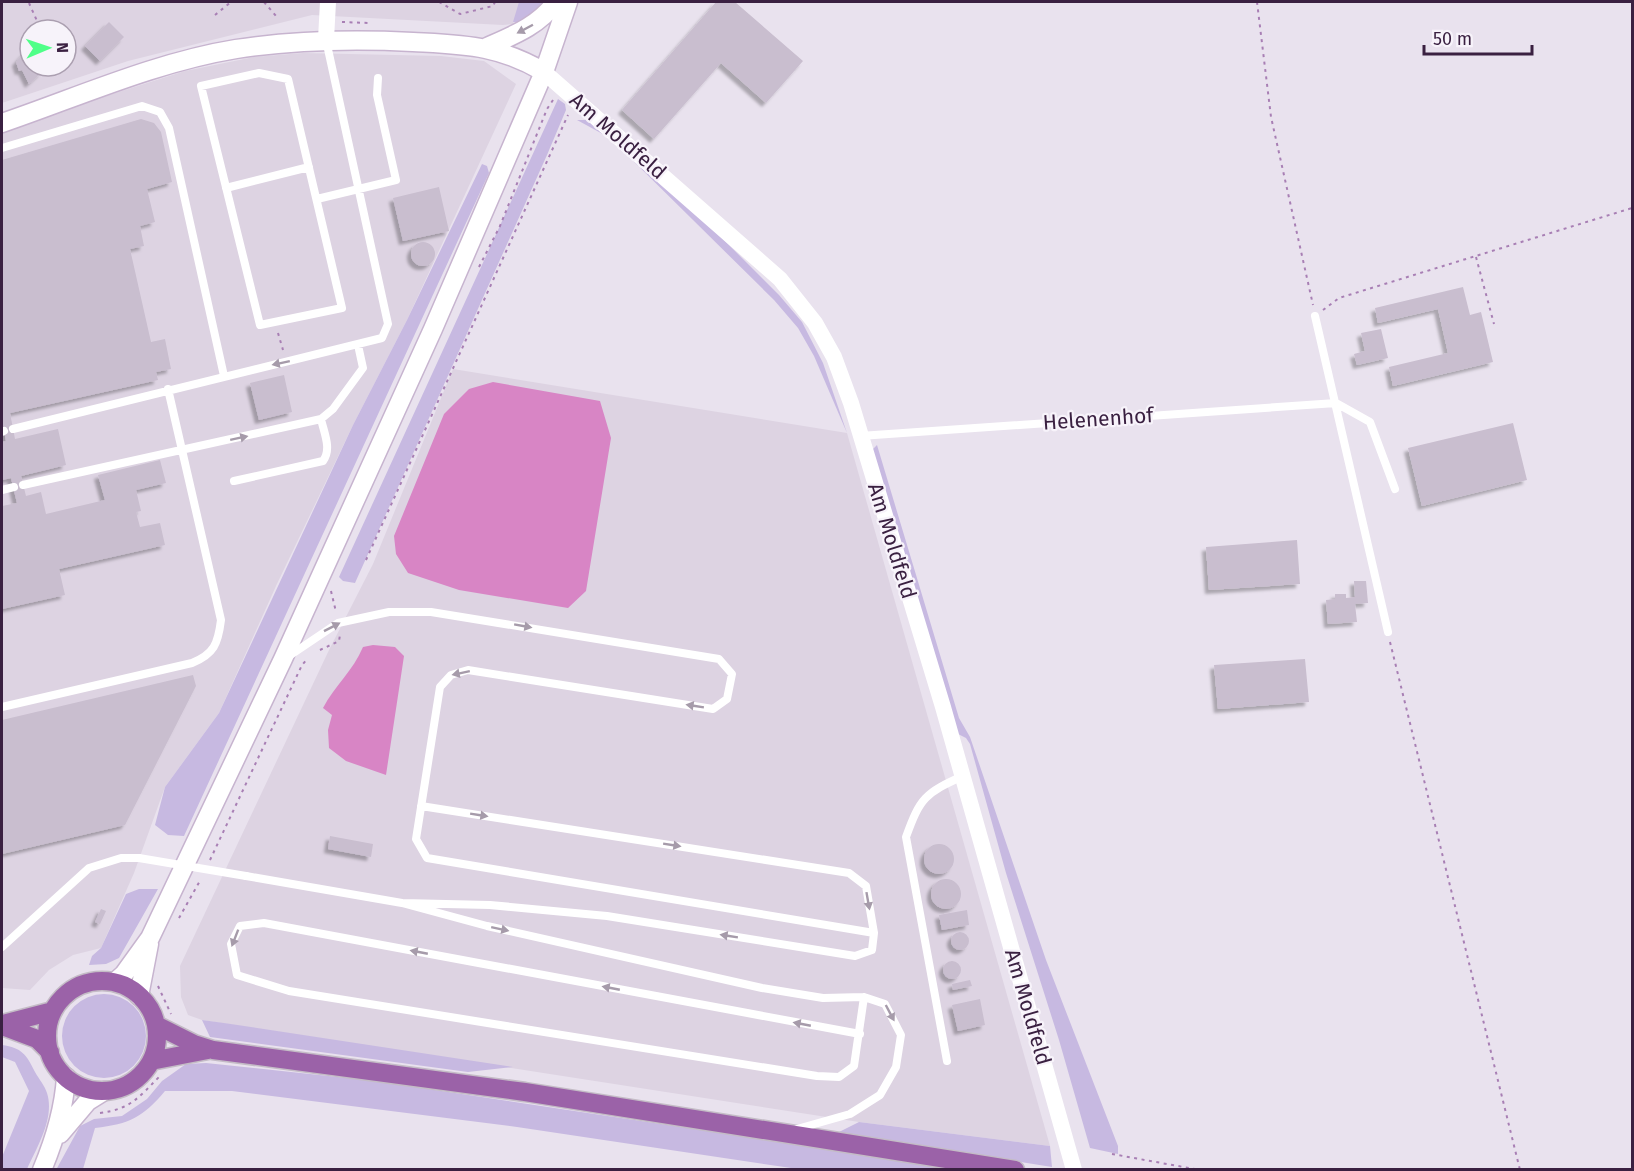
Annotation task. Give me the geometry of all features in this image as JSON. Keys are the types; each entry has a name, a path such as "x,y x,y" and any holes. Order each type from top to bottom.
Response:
{"main road":[{"path":"487,47 529,29 543,18 556,2"},
{"path":"115,982 124,974 150,938 283,660 433,329 544,72 568,2"},
{"path":"2,123 132,77 193,59 235,50 326,39 487,47 514,56 544,72"},
{"path":"139,996 150,938"},
{"path":"50,1052 48,1038 53,1011 64,996 80,986 97,981 115,982 139,996 151,1011 156,1025 157,1041 151,1060 134,1081 120,1088 104,1091 88,1101 55,1140"},
{"path":"2,1025 53,1011"},
{"path":"2,1025 30,1036 50,1052 66,1077 78,1085 104,1091"},
{"path":"156,1025 213,1050 525,1092 1015,1170"},
{"path":"151,1060 213,1050"},
{"path":"42,1170 55,1140 65,1097 66,1077"}],"street":[{"path":"326,39 328,2"},
{"name":"Am Moldfeld","path":"544,72 599,123 708,214 800,302 834,357 963,776 1074,1170"}],"lane":[{"path":"6,430 382,339 388,324 326,39"},
{"path":"260,73 288,79 342,308 260,325 226,188 201,86 260,73"},
{"path":"317,200 396,180 377,95 378,78"},
{"path":"2,148 142,106 160,112 169,128 224,376"},
{"path":"226,188 309,167"},
{"path":"1316,316 1388,632"},
{"path":"23,485 321,419 333,409 363,368 358,345"},
{"path":"2,707 192,663 209,656 219,641 221,620 168,389"},
{"path":"1336,402 1370,422 1395,489"},
{"name":"Helenenhof","path":"860,436 1336,402"},
{"path":"234,481 323,461 328,455 321,419"},
{"path":"2,490 14,487"},
{"path":"283,660 338,623 388,612 431,612 719,659 732,674 727,699 713,709 468,670 451,675 440,687 416,839 426,858 874,933"},
{"path":"947,1060 906,837 916,808 928,794 963,776"},
{"path":"402,903 490,905 607,916 855,956 872,950 874,933 866,886 849,873 421,806"},
{"path":"2,947 89,868 121,858 139,858 402,903 487,926 762,988 823,998 864,996 885,1004 901,1035 896,1067 880,1095 850,1114 809,1127 776,1131"},
{"path":"860,1034 264,923 240,926 231,944 237,975 289,991 818,1076 839,1077 854,1066 860,1034 864,996"}],"path":[{"path":"29,2 36,18"},
{"path":"215,15 231,2"},
{"path":"264,2 276,16"},
{"path":"439,2 460,14 493,6 495,2"},
{"path":"1257,2 1271,117 1316,316 1340,298 1632,208"},
{"path":"478,268 500,226 547,109 561,86"},
{"path":"366,560 575,99"},
{"path":"1476,257 1494,324"},
{"path":"208,866 302,665 314,651 333,646 339,641 338,623 331,590"},
{"path":"1388,632 1520,1170"},
{"path":"179,917 202,876"},
{"path":"157,982 182,1038"},
{"path":"97,1113 113,1111 133,1103 163,1075"},
{"path":"1112,1154 1200,1170"}],"shaded area":[{"path":"2,2 520,2 513,24 503,25 312,15 128,61 78,78 78,18 18,18 18,78 77,78 2,103"},
{"path":"519,2 546,2 530,23 513,22"},
{"path":"303,53 441,56 484,61 516,84 407,320 353,425 276,586 219,713 165,787 134,873 101,948 73,955 49,970 30,990 2,988 2,129 185,71 254,57"},
{"path":"558,99 565,104 566,110 547,155 355,583 343,581 339,577"},
{"path":"577,120 587,120 649,165 779,295 802,322 823,363 847,433 814,356 798,328 774,300 610,138"},
{"path":"482,164 487,166 489,173 184,836 168,835 155,825 165,787 219,713 353,425 407,320"},
{"path":"453,369 847,433 1050,1146 859,1122 202,1020 188,1015 181,997 180,966 329,650 373,564"},
{"path":"493,382 600,401 611,438 586,591 568,608 459,590 408,573 396,554 394,536 444,414 469,389"},
{"path":"877,445 959,718 970,737 1046,960 1118,1146 1118,1154 1090,1148 1059,1040 1006,873 970,744 966,738 958,734 872,450"},
{"path":"373,645 395,647 404,656 386,775 346,761 329,748 328,730 332,715 323,708 363,647"},
{"path":"139,889 158,889 119,958 106,964 89,965 92,956 101,948 126,894"},
{"path":"96,994 112,994 128,1001 139,1012 146,1028 143,1052 134,1066 112,1078 96,1078 80,1071 69,1060 62,1044 62,1028 69,1012 80,1001"},
{"path":"202,1020 513,1067 468,1072 210,1037"},
{"path":"2,1045 19,1050 26,1056 47,1093 49,1112 47,1122 27,1169 2,1169 2,1157 29,1091 15,1062 2,1057"},
{"path":"206,1063 375,1081 959,1169 791,1168 517,1127 232,1091 165,1091 150,1107 135,1118 95,1128 83,1169 56,1170 80,1126 94,1119 122,1116 147,1099 162,1081 186,1064"},
{"path":"859,1122 1050,1146 1052,1167 837,1133"}],"building":[{"path":"716,2 735,2 803,61 766,103 721,63 654,139 622,110"},
{"path":"109,22 124,37 100,61 85,46"},
{"path":"26,78 36,78 29,84"},
{"path":"141,119 154,123 161,132 172,182 147,189 155,222 140,226 144,246 130,249 151,342 165,339 171,369 156,372 158,380 10,413 15,439 58,429 66,465 21,476 26,496 41,492 46,514 105,500 98,475 160,460 166,483 136,490 141,511 136,512 140,527 160,523 165,545 59,569 65,595 2,609 2,506 17,503 11,478 2,480 2,442 6,441 2,422 2,160"},
{"path":"439,187 449,231 403,241 393,198"},
{"path":"423,242 432,245 435,254 432,263 423,266 414,263 411,254 414,245"},
{"path":"1463,287 1470,315 1481,312 1493,362 1393,386 1389,367 1448,353 1438,309 1378,323 1375,308"},
{"path":"1381,329 1388,358 1357,365 1354,354 1365,351 1361,333"},
{"path":"284,375 292,412 259,420 250,383"},
{"path":"1513,423 1527,480 1422,506 1408,448"},
{"path":"1297,540 1300,584 1209,590 1206,547"},
{"path":"1354,581 1366,581 1368,603 1355,604 1357,622 1328,624 1326,600 1335,599 1335,594 1346,594 1346,598 1355,597"},
{"path":"1305,659 1309,702 1218,709 1214,665"},
{"path":"193,675 196,686 125,825 2,854 2,720"},
{"path":"330,836 373,844 371,857 328,849"},
{"path":"939,844 945,845 953,853 953,865 945,873 939,874 933,873 925,865 924,859 925,853 933,845"},
{"path":"946,879 957,883 961,894 957,905 946,909 935,905 931,894 935,883"},
{"path":"101,909 106,911 100,924 95,922"},
{"path":"967,910 969,925 942,930 939,915"},
{"path":"960,932 966,935 969,941 966,947 960,950 954,947 951,941 954,935"},
{"path":"952,961 958,964 961,970 958,976 952,979 946,976 943,970 946,964"},
{"path":"970,980 972,986 953,990 952,984"},
{"path":"980,999 985,1025 958,1031 952,1005"}]}
